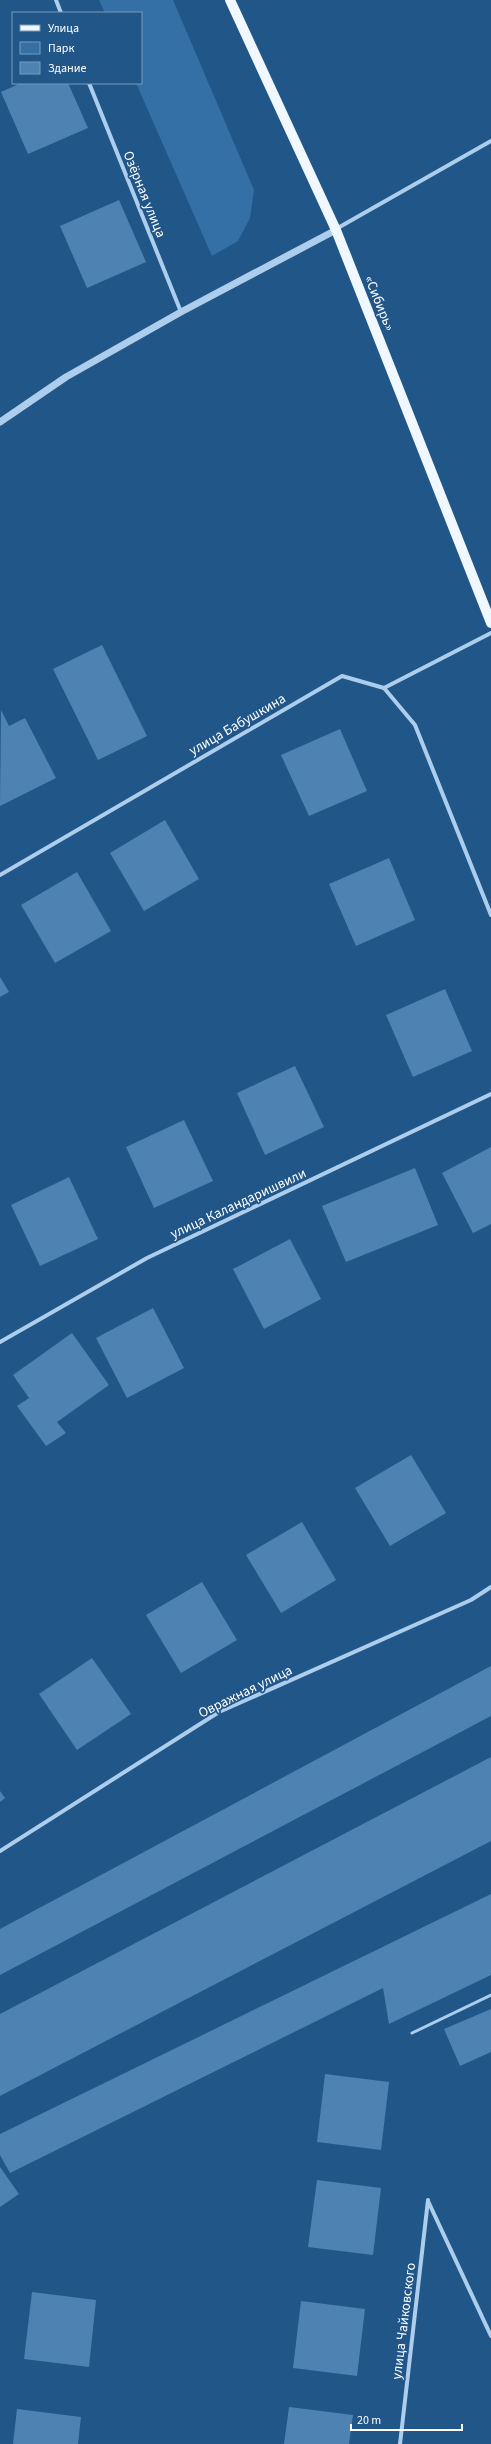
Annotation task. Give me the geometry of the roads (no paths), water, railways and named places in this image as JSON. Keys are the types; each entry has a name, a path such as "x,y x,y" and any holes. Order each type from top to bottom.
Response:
{"main road":[{"name":"«Сибирь»","path":"230,0 336,230 491,623"}],"street":[{"path":"56,0 61,12"},
{"name":"Озёрная улица","path":"89,84 181,312"},
{"path":"0,422 66,377 181,312 336,230 491,141"},
{"path":"491,633 384,688 415,725 491,915"},
{"name":"улица Бабушкина","path":"0,874 342,676 384,688"},
{"name":"улица Каландаришвили","path":"0,1342 147,1258 491,1094"},
{"name":"Овражная улица","path":"0,1851 219,1712 472,1600 491,1587"},
{"name":"улица Чайковского","path":"400,2444 428,2200 491,2336"}],"lane":[{"path":"412,2033 491,1995"}]}
